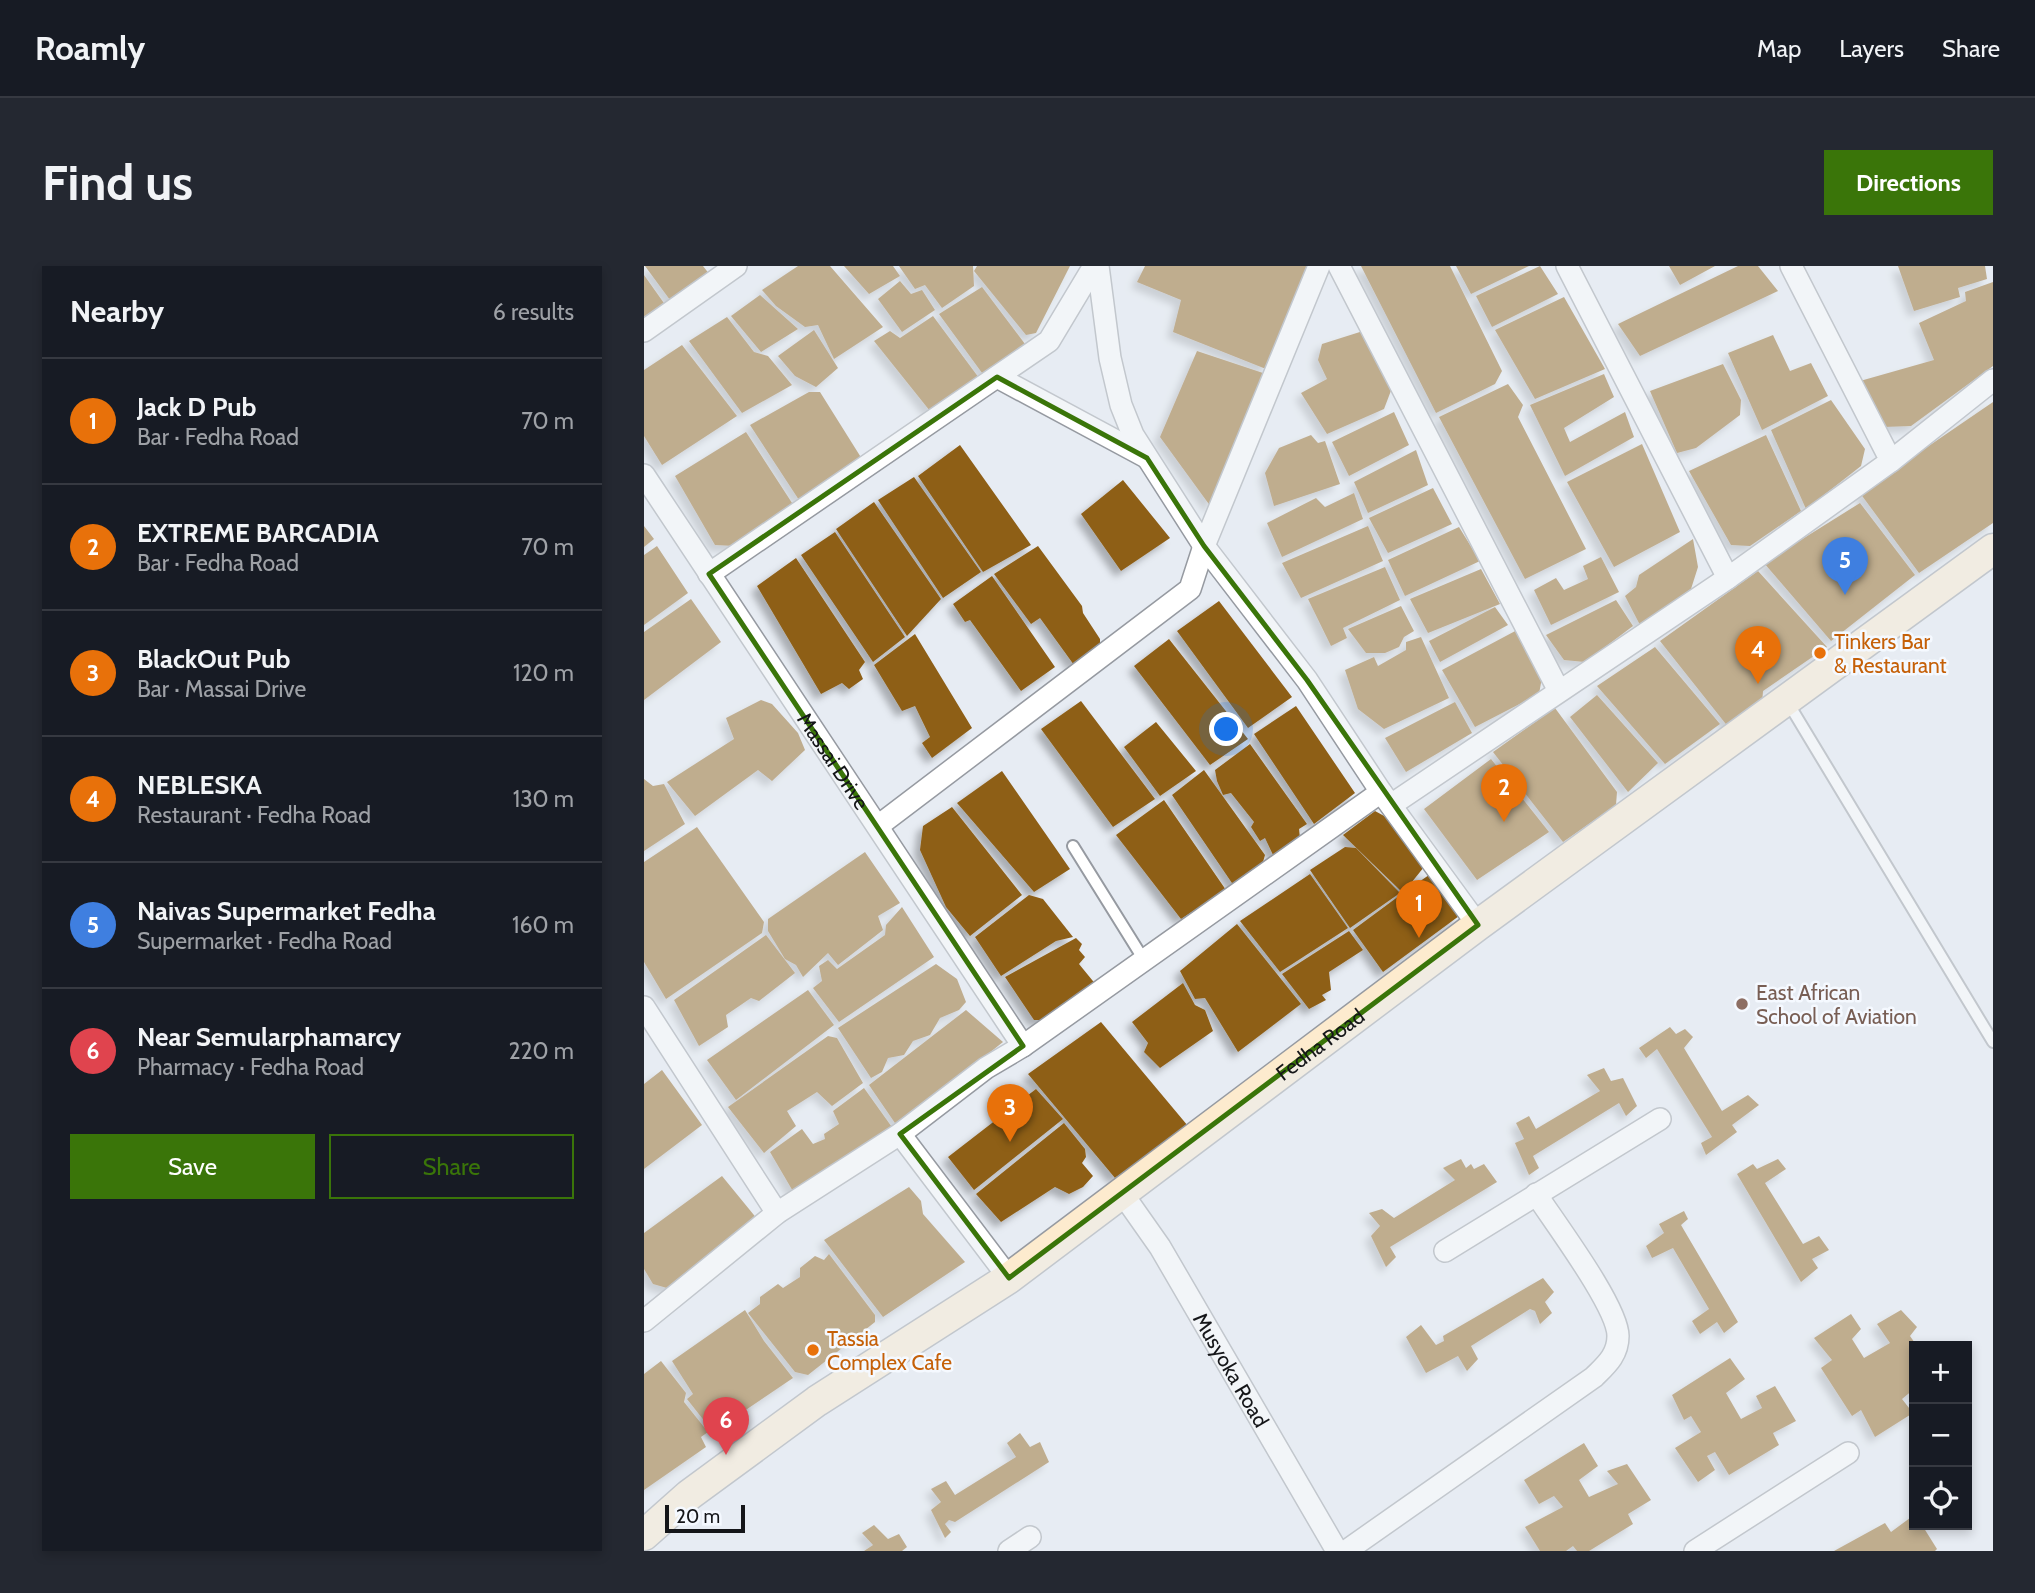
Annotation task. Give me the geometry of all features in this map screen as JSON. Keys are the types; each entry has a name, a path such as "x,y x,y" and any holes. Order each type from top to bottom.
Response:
{"street":[{"path":"644,331 736,266"},
{"path":"709,574 1049,341 1096,266"},
{"path":"1096,266 1110,358 1121,405 1133,435 1204,546 1307,680 1386,799 1478,925"},
{"path":"878,826 1190,589 1204,546 1319,266"},
{"path":"1339,266 1559,691"},
{"path":"1567,266 1728,578"},
{"path":"1791,266 1892,461"},
{"path":"997,377 1147,458"},
{"path":"644,1321 777,1213 900,1134 986,1068 1023,1046 1144,960 1386,799 1559,691 1728,578 1892,461 1993,380"},
{"name":"Massai Drive","path":"644,475 1023,1046"},
{"name":"Fedha Road","path":"644,1535 690,1495 817,1401 1009,1278 1478,925 1993,549"},
{"path":"644,1007 777,1213"},
{"path":"1445,1251 1660,1119"},
{"path":"900,1134 1009,1278"},
{"name":"Musyoka Road","path":"1122,1192 1160,1247 1337,1551"},
{"path":"1346,1551 1594,1377 1614,1358 1618,1335 1608,1307 1536,1194"},
{"path":"1695,1551 1848,1453"},
{"path":"1009,1551 1030,1537"}],"lane":[{"path":"1787,701 1993,1041"},
{"path":"1073,846 1144,960"}],"highlighted area":[{"path":"997,377 1147,458 1204,546 1307,680 1478,925 1009,1278 900,1134 1023,1046 709,574"}],"building":[{"path":"645,266 703,266 710,275 673,304"},
{"path":"798,266 830,266 883,327 834,359 818,325 805,327 776,306 762,290"},
{"path":"844,266 893,266 900,276 869,294"},
{"path":"899,266 973,266 974,286 942,308 925,285 915,289"},
{"path":"977,266 1070,266 1036,333 1026,335 974,271"},
{"path":"1145,266 1310,266 1266,369 1173,332 1181,300 1137,282"},
{"path":"1361,266 1450,266 1502,371 1495,384 1436,413"},
{"path":"1456,266 1529,266 1471,294"},
{"path":"1540,266 1558,294 1492,327 1476,296"},
{"path":"1669,266 1715,266 1680,285"},
{"path":"1738,266 1758,266 1778,291 1640,356 1618,324"},
{"path":"1898,266 1985,266 1987,279 1958,288 1960,297 1914,311"},
{"path":"644,275 666,306 644,322"},
{"path":"900,281 911,294 922,290 935,310 902,332 878,299"},
{"path":"1993,282 1993,366 1911,426 1883,427 1860,381 1934,360 1919,323 1966,301 1965,292"},
{"path":"982,287 1025,344 985,377 939,314"},
{"path":"760,295 798,329 761,352 731,316"},
{"path":"1564,297 1605,369 1535,399 1495,330"},
{"path":"933,316 979,378 930,411 874,341 890,331 900,338"},
{"path":"727,317 754,352 768,356 792,385 742,413 689,341"},
{"path":"814,330 838,368 816,387 795,376 778,356"},
{"path":"1363,331 1392,388 1384,409 1327,434 1301,393 1327,379 1318,360 1322,344"},
{"path":"1773,335 1790,371 1811,363 1828,396 1762,430 1728,353"},
{"path":"682,345 737,416 662,465 644,436 644,370"},
{"path":"1197,351 1263,373 1211,507 1160,437"},
{"path":"1723,364 1741,400 1740,415 1696,448 1677,453 1650,391"},
{"path":"1604,374 1614,397 1564,428 1570,442 1625,412 1634,437 1565,476 1530,405"},
{"path":"1508,384 1523,405 1518,417 1586,549 1525,579 1439,417"},
{"path":"809,392 820,392 862,459 799,500 750,425"},
{"path":"1831,400 1865,449 1861,466 1806,509 1771,430"},
{"path":"1993,402 1993,523 1919,573 1860,493"},
{"path":"1394,412 1409,445 1349,476 1332,442"},
{"path":"746,432 794,506 736,546 715,545 675,476"},
{"path":"1311,435 1318,443 1325,441 1340,484 1274,506 1265,473 1279,448"},
{"path":"1766,435 1801,511 1750,546 1731,545 1689,471"},
{"path":"1642,444 1680,532 1614,567 1567,482"},
{"path":"960,445 1031,545 983,572 918,476"},
{"path":"1416,450 1428,485 1368,513 1354,482"},
{"path":"914,477 981,572 943,598 878,500"},
{"path":"1123,480 1170,538 1121,571 1081,514"},
{"path":"1433,488 1452,524 1388,553 1369,518"},
{"path":"1354,493 1363,519 1282,557 1267,523 1316,498 1325,507"},
{"path":"874,502 941,599 907,636 836,529"},
{"path":"1860,503 1915,575 1831,641 1764,563"},
{"path":"644,526 654,539 644,547"},
{"path":"1368,526 1383,561 1301,598 1282,563"},
{"path":"1459,527 1480,561 1405,596 1388,560"},
{"path":"835,532 905,637 873,662 801,555"},
{"path":"1693,539 1698,567 1691,589 1640,625 1625,596 1636,587 1639,575"},
{"path":"657,546 688,593 644,625 644,555"},
{"path":"1038,546 1082,606 1083,613 1100,639 1100,647 1074,665 1040,618 1031,624 994,574"},
{"path":"1601,557 1619,592 1551,625 1534,590 1556,578 1564,590 1588,579 1583,566"},
{"path":"796,558 865,662 859,670 863,679 849,689 842,683 821,694 757,586"},
{"path":"1385,567 1400,600 1343,628 1347,638 1331,646 1308,599"},
{"path":"1481,569 1500,604 1428,633 1410,599"},
{"path":"1758,571 1827,647 1763,691 1762,705 1729,728 1660,641"},
{"path":"992,576 1055,667 1021,691 970,620 965,622 953,604"},
{"path":"691,599 721,642 644,700 644,632"},
{"path":"1616,600 1633,626 1585,662 1564,660 1546,635"},
{"path":"1219,601 1292,697 1248,728 1177,631"},
{"path":"1401,606 1414,631 1404,637 1399,647 1385,653 1366,653 1348,629"},
{"path":"1495,607 1508,625 1440,662 1429,641"},
{"path":"1519,629 1543,672 1539,694 1475,727 1442,670"},
{"path":"915,634 972,728 932,758 922,743 930,737 915,706 902,711 874,665"},
{"path":"1421,637 1449,698 1384,729 1358,709 1345,670 1374,657 1378,666 1406,650 1406,642"},
{"path":"1169,639 1248,739 1210,765 1134,666"},
{"path":"1655,647 1720,724 1665,764 1597,686"},
{"path":"1597,695 1658,763 1628,792 1570,717"},
{"path":"761,700 772,704 798,733 805,750 772,781 758,770 695,816 667,782 734,739 726,718"},
{"path":"1081,701 1155,799 1113,827 1041,729"},
{"path":"1455,702 1472,733 1406,772 1385,738"},
{"path":"1296,706 1355,793 1314,824 1254,734"},
{"path":"1555,708 1617,792 1616,805 1563,842 1493,752"},
{"path":"1156,722 1196,771 1160,796 1124,747"},
{"path":"1250,744 1307,824 1299,829 1300,838 1274,857 1265,838 1260,841 1251,827 1254,822 1231,793 1223,795 1217,781 1215,770"},
{"path":"1491,759 1549,832 1477,880 1424,809"},
{"path":"1204,770 1265,855 1261,869 1234,886 1172,795"},
{"path":"1002,771 1070,869 1034,892 957,803"},
{"path":"644,779 653,786 664,784 685,824 644,851"},
{"path":"1164,800 1226,890 1181,919 1116,835"},
{"path":"952,807 1022,895 970,936 946,907 920,850 923,826"},
{"path":"1375,811 1386,817 1424,867 1403,893 1343,835"},
{"path":"697,827 764,922 762,933 666,999 644,962 644,862"},
{"path":"1345,847 1356,848 1400,893 1350,928 1310,870"},
{"path":"865,852 900,903 878,916 883,930 838,965 828,953 803,977 796,965 785,959 768,931 768,919"},
{"path":"1310,874 1348,928 1280,972 1240,921"},
{"path":"1429,875 1459,916 1383,972 1353,930"},
{"path":"1029,895 1043,899 1073,937 1056,941 1001,976 975,937"},
{"path":"902,907 934,957 839,1022 813,988 822,981 819,966 828,960 837,969 885,935 886,925"},
{"path":"1237,924 1301,1004 1238,1052 1205,998 1195,999 1180,971"},
{"path":"1349,931 1363,950 1329,972 1331,990 1322,995 1326,1000 1309,1009 1282,974"},
{"path":"766,935 795,973 759,1001 751,998 726,1015 728,1027 699,1046 674,1000"},
{"path":"1076,938 1082,944 1079,950 1085,957 1079,964 1097,986 1046,1020 1034,1020 1005,977"},
{"path":"936,964 957,979 966,1002 959,1010 940,1018 930,1035 913,1041 904,1055 888,1058 882,1072 871,1078 838,1028"},
{"path":"1183,983 1195,1005 1205,1010 1213,1031 1160,1068 1144,1052 1148,1043 1132,1022"},
{"path":"808,990 834,1025 736,1100 707,1060"},
{"path":"966,1010 1003,1042 897,1126 869,1085"},
{"path":"1101,1022 1188,1126 1115,1178 1028,1074"},
{"path":"1670,1027 1676,1034 1685,1029 1693,1037 1684,1048 1722,1111 1748,1095 1759,1105 1732,1125 1737,1132 1706,1155 1701,1143 1712,1137 1657,1049 1646,1058 1639,1048"},
{"path":"828,1036 837,1038 863,1083 832,1106 817,1092 787,1111 796,1126 764,1153 728,1107"},
{"path":"1604,1068 1611,1081 1623,1078 1637,1106 1626,1116 1619,1103 1533,1156 1539,1168 1529,1175 1515,1143 1524,1139 1516,1123 1529,1116 1536,1129 1600,1091 1587,1075"},
{"path":"662,1070 702,1125 644,1169 644,1084"},
{"path":"864,1088 894,1130 794,1193 770,1152 802,1129 813,1144 825,1139 824,1134 839,1124 833,1111"},
{"path":"1036,1089 1063,1119 974,1190 948,1157"},
{"path":"1064,1123 1085,1149 1086,1157 1082,1163 1093,1176 1083,1187 1069,1194 1055,1187 1001,1222 976,1194"},
{"path":"1461,1159 1466,1168 1471,1164 1474,1169 1484,1164 1497,1182 1390,1247 1396,1257 1386,1267 1371,1236 1380,1226 1369,1213 1382,1209 1394,1218 1455,1180 1443,1168"},
{"path":"1778,1159 1786,1169 1765,1183 1803,1244 1819,1236 1829,1250 1812,1259 1818,1268 1801,1282 1737,1174 1753,1164 1757,1169"},
{"path":"722,1176 758,1220 674,1290 653,1284 644,1269 644,1233"},
{"path":"909,1187 921,1201 923,1214 965,1262 883,1317 824,1240"},
{"path":"1684,1211 1688,1219 1681,1225 1738,1322 1724,1333 1717,1322 1700,1334 1692,1321 1709,1309 1673,1248 1652,1258 1646,1246 1664,1233 1659,1224"},
{"path":"829,1254 875,1315 875,1322 808,1375 795,1372 748,1313 760,1304 760,1297 778,1284 783,1288 800,1277 800,1268 815,1256 824,1260"},
{"path":"1543,1278 1554,1292 1545,1302 1552,1313 1540,1324 1535,1311 1530,1309 1471,1346 1478,1359 1467,1371 1458,1356 1426,1373 1406,1337 1421,1325 1436,1345 1444,1341 1443,1336"},
{"path":"745,1310 764,1341 793,1378 713,1432 687,1399 693,1394 672,1361"},
{"path":"1901,1310 1917,1327 1910,1336 1914,1341 1909,1341 1909,1393 1902,1399 1909,1408 1909,1416 1875,1437 1861,1410 1852,1416 1821,1368 1832,1360 1814,1338 1851,1314 1861,1329 1852,1339 1864,1358 1890,1343 1877,1324"},
{"path":"1730,1358 1745,1379 1726,1393 1741,1419 1762,1408 1756,1396 1775,1386 1796,1421 1773,1433 1779,1445 1729,1475 1715,1452 1707,1456 1715,1470 1698,1482 1675,1448 1701,1432 1691,1416 1684,1420 1672,1395"},
{"path":"661,1361 686,1393 684,1402 708,1432 701,1437 706,1447 644,1490 644,1374"},
{"path":"1020,1433 1030,1447 1040,1442 1049,1462 955,1522 949,1520 945,1524 951,1532 945,1538 931,1510 941,1502 931,1489 946,1481 955,1495 1016,1457 1007,1443"},
{"path":"1584,1443 1598,1466 1579,1480 1589,1497 1618,1484 1607,1471 1627,1464 1651,1500 1628,1514 1633,1524 1589,1551 1577,1551 1573,1546 1566,1551 1540,1551 1525,1527 1563,1507 1554,1496 1539,1504 1524,1480"},
{"path":"1909,1519 1909,1530 1925,1530 1937,1549 1834,1551 1885,1523 1891,1532"},
{"path":"874,1525 888,1539 899,1534 907,1547 902,1551 864,1551 873,1545 862,1533"}],"place":[{"name":"Naivas Supermarket Fedha","path":"1845,595"},
{"name":"Tinkers Bar & Restaurant","path":"1820,653"},
{"name":"NEBLESKA","path":"1758,684"},
{"name":"EXTREME BARCADIA","path":"1504,822"},
{"name":"Jack D Pub","path":"1419,938"},
{"name":"East African School of Aviation","path":"1742,1004"},
{"name":"BlackOut Pub","path":"1010,1142"},
{"name":"Tassia Complex Cafe","path":"813,1350"},
{"name":"Near Semularphamarcy","path":"726,1455"}]}
